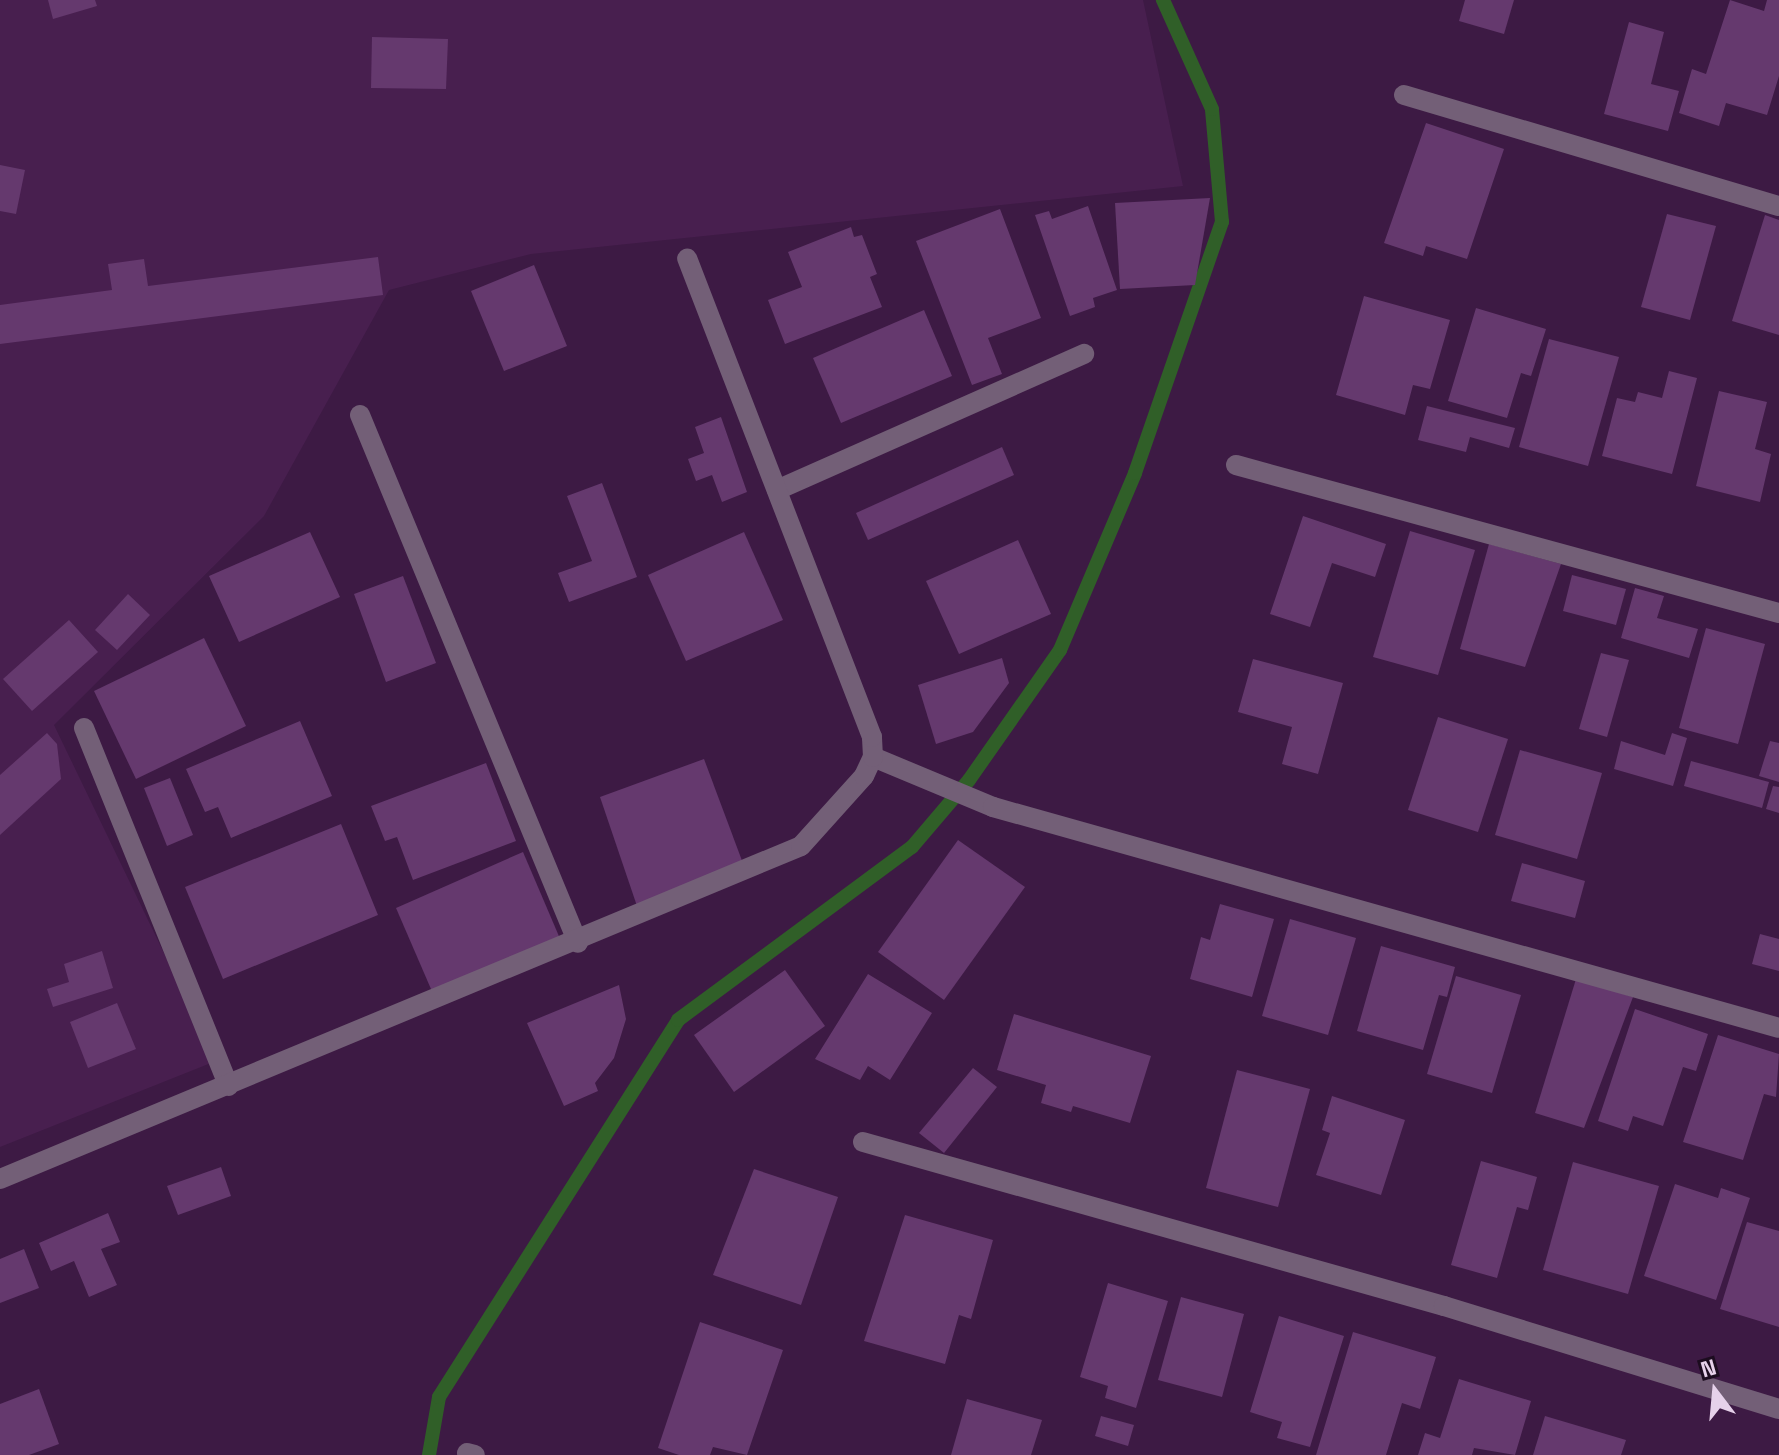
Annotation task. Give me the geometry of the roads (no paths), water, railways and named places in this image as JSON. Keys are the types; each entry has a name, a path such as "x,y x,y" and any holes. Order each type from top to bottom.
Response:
{"street":[{"path":"1404,95 1779,206"},
{"path":"0,1179 578,943 801,846 864,776 873,757 872,737 687,258"},
{"path":"777,490 1084,354"},
{"path":"360,415 578,943"},
{"path":"1236,465 1779,613"},
{"path":"84,728 229,1086"},
{"path":"873,757 993,807 1779,1028"},
{"path":"863,1142 1444,1306 1779,1409"}],"waterway":[{"path":"429,1455 439,1397 678,1020 912,847 969,780 1060,650 1135,473 1222,222 1212,109 1163,0"}]}
